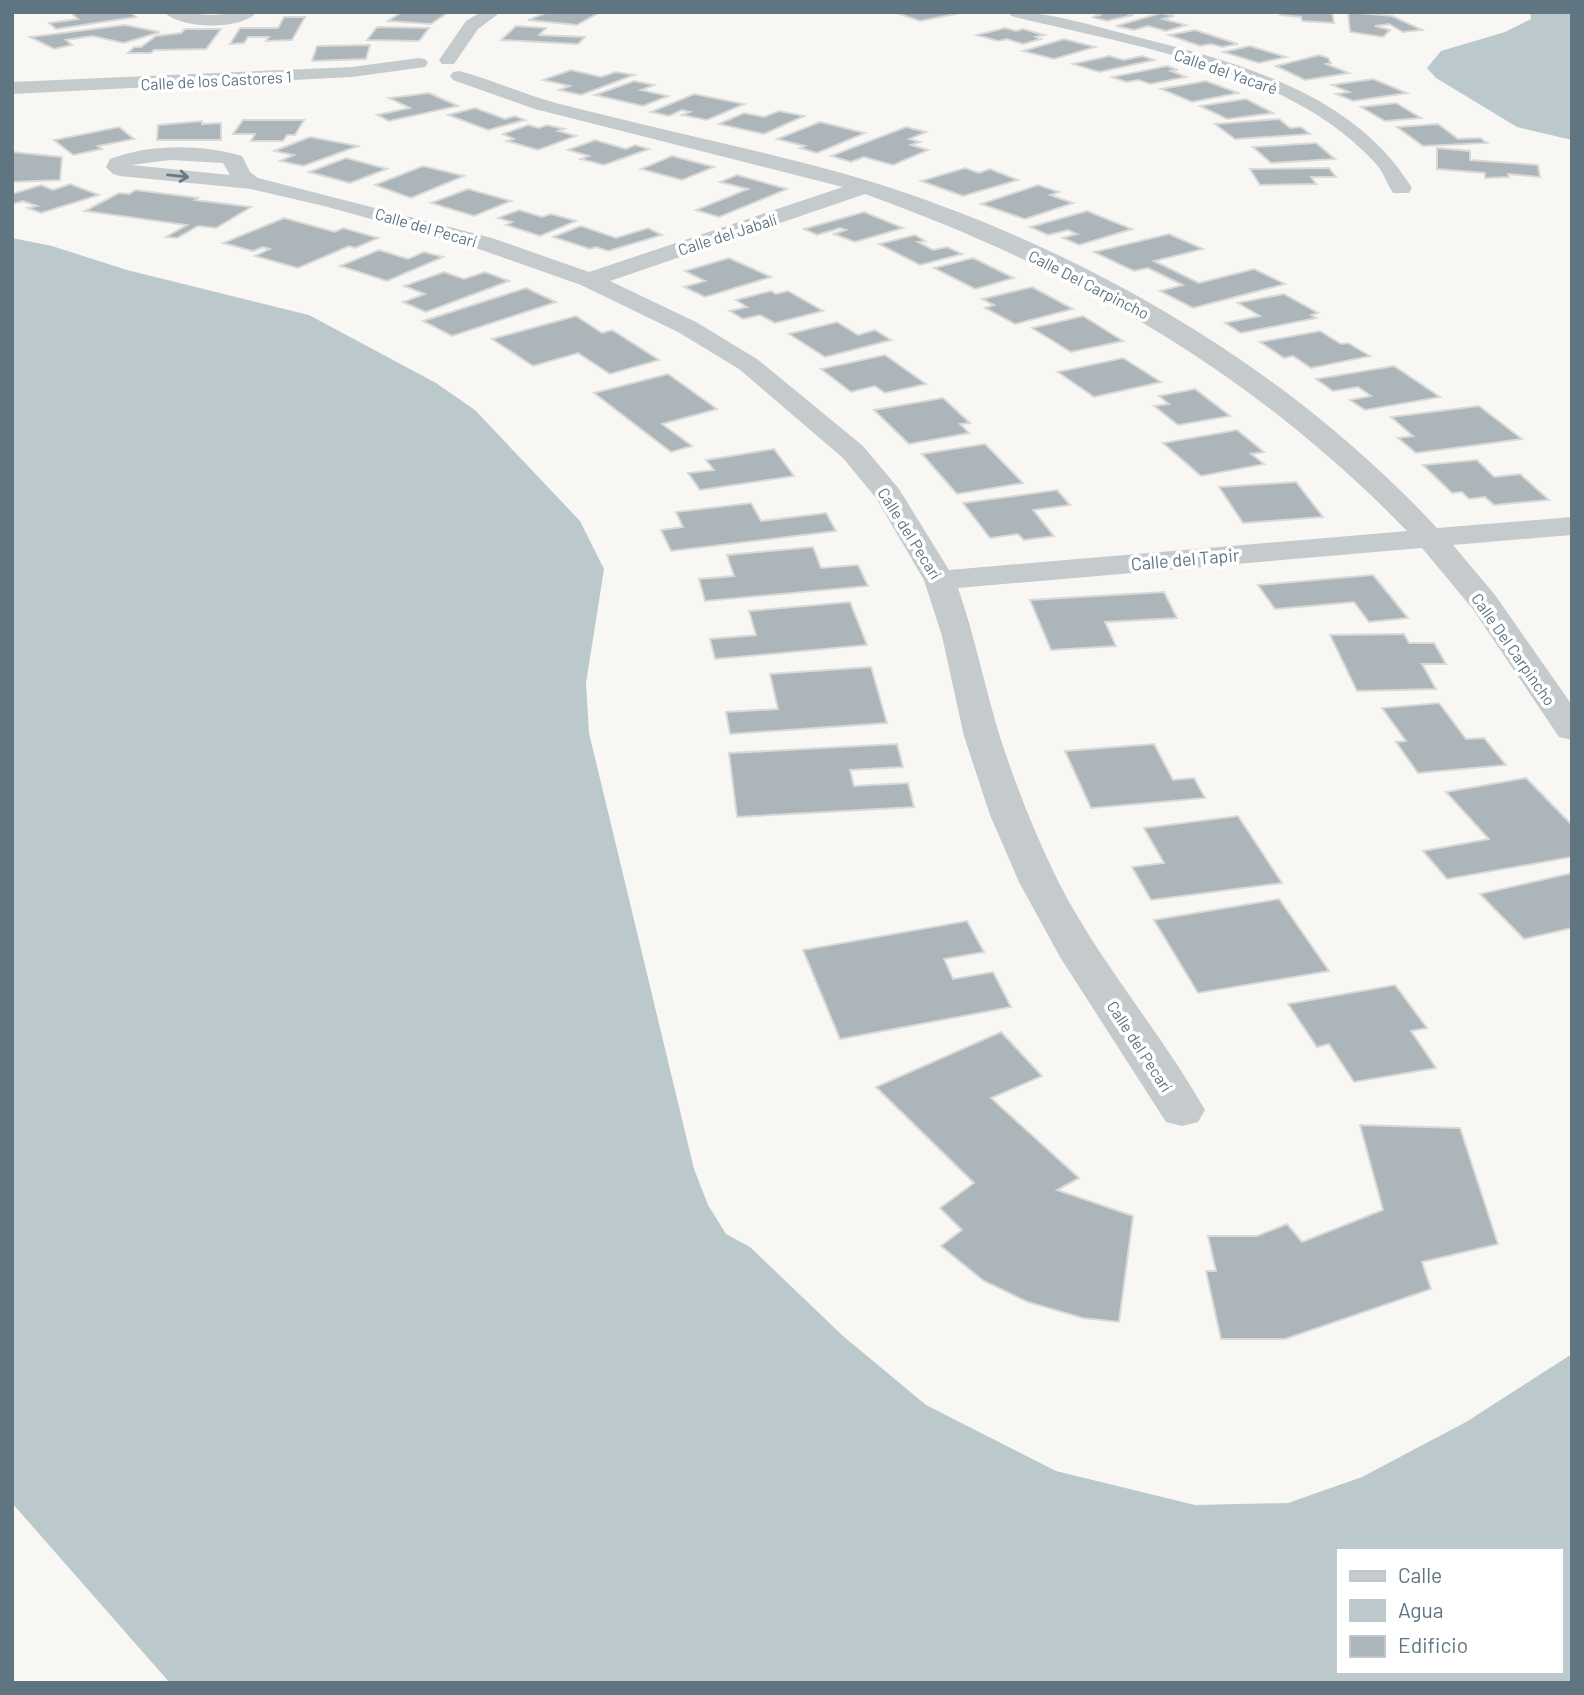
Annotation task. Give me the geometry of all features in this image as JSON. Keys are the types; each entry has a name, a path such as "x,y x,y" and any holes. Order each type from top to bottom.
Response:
{"street":[{"path":"172,12 178,16 205,20 237,18 249,12"},
{"path":"435,72 472,25 493,12"},
{"name":"Calle del Yacaré","path":"1017,12 1189,56 1267,83 1332,117 1362,140 1385,162 1401,188"},
{"name":"Calle de los Castores 1","path":"12,88 338,73 435,72"},
{"name":"Calle de los Castores 1","path":"12,101 435,72"},
{"name":"Calle Del Carpincho","path":"435,72 557,109 708,144 865,187 943,216 1088,281 1200,345 1282,400 1323,435 1430,538 1482,600 1572,729"},
{"name":"Calle del Pecarí","path":"251,183 241,175 235,160 225,157 142,157 126,159 117,163 116,167 120,170 251,183 404,220 484,243 589,280 687,327 748,364 853,452 889,495 940,580 958,636 982,736 1009,815 1038,882 1081,957 1182,1110"},
{"name":"Calle del Jabalí","path":"589,280 865,187"},
{"name":"Calle del Tapir","path":"940,580 1572,526"}],"water":[{"path":"1530,12 1572,12 1572,140 1517,127 1436,78 1427,68 1441,51 1505,32 1531,19"},
{"path":"12,238 52,246 127,270 309,315 436,383 475,410 580,521 604,569 586,683 589,733 694,1169 708,1205 726,1234 750,1247 843,1336 926,1405 1056,1471 1195,1505 1288,1503 1362,1477 1466,1422 1572,1354 1572,1683 170,1683 12,1503"}],"building":[{"path":"70,12 130,12 136,17 56,29 49,23 78,19"},
{"path":"402,12 447,13 431,24 388,21"},
{"path":"548,12 598,13 577,25 528,20"},
{"path":"894,12 951,12 955,14 920,21"},
{"path":"1090,12 1129,12 1126,13 1133,15 1107,21 1092,17 1101,15"},
{"path":"1286,12 1332,12 1334,23 1302,21 1301,17 1281,15"},
{"path":"1348,12 1392,16 1422,30 1403,32 1389,24 1375,26 1390,30 1383,37 1350,32"},
{"path":"1161,13 1174,16 1163,19 1186,25 1166,31 1148,26 1134,30 1116,26"},
{"path":"284,17 305,17 292,40 266,41 269,37 248,37 244,43 230,44 240,28 278,28"},
{"path":"125,25 160,32 124,43 92,36 66,40 72,45 54,49 30,37"},
{"path":"516,26 546,28 539,35 585,37 578,44 501,40"},
{"path":"377,27 429,28 419,41 367,40"},
{"path":"1005,28 1016,31 1023,29 1044,35 1036,37 1041,39 1023,44 977,35"},
{"path":"185,29 221,29 206,49 128,53 156,36 181,33"},
{"path":"1195,30 1238,44 1222,47 1211,44 1200,46 1169,35"},
{"path":"1064,39 1095,47 1054,59 1023,51"},
{"path":"370,45 366,59 312,61 317,46"},
{"path":"1250,46 1286,57 1259,63 1223,52"},
{"path":"1319,55 1328,58 1331,63 1326,64 1349,73 1305,80 1276,66"},
{"path":"1109,56 1124,60 1142,56 1154,60 1099,72 1073,64"},
{"path":"1167,66 1178,70 1171,71 1186,77 1150,84 1139,80 1126,82 1112,77"},
{"path":"571,70 601,77 616,72 634,75 581,95 559,90 570,86 543,80"},
{"path":"1373,79 1407,93 1353,101 1336,94 1349,92 1332,85"},
{"path":"634,81 654,85 641,90 668,96 643,106 595,95"},
{"path":"1206,81 1238,93 1192,102 1161,89"},
{"path":"429,93 458,106 389,121 377,115 410,108 389,98"},
{"path":"694,94 744,104 707,120 682,115 690,112 682,110 669,116 651,112"},
{"path":"1246,99 1273,113 1227,119 1200,106"},
{"path":"1396,103 1421,118 1385,121 1361,107"},
{"path":"475,108 505,119 515,116 525,120 488,130 448,115"},
{"path":"779,111 804,116 764,134 719,124 744,113 764,117"},
{"path":"1279,119 1290,128 1301,127 1310,134 1235,139 1215,124"},
{"path":"243,120 304,120 295,135 287,135 283,141 251,141 255,134 233,134"},
{"path":"202,121 202,124 221,123 221,140 157,140 158,125"},
{"path":"820,122 865,133 817,153 800,148 805,146 777,139"},
{"path":"1438,124 1458,139 1480,138 1487,143 1423,146 1397,127"},
{"path":"528,125 539,128 547,125 564,129 558,131 576,136 538,150 507,141 514,139 503,134"},
{"path":"119,127 134,139 98,146 102,149 73,155 54,140"},
{"path":"906,127 926,132 909,139 920,142 911,145 928,150 893,165 864,157 851,162 831,156"},
{"path":"310,137 358,146 303,166 280,161 294,155 274,151"},
{"path":"595,140 626,149 635,145 649,149 604,165 581,159 589,156 568,150"},
{"path":"1316,143 1335,159 1271,163 1253,147"},
{"path":"1437,148 1470,151 1470,160 1538,165 1540,177 1508,174 1509,177 1485,178 1485,173 1437,169"},
{"path":"12,152 62,157 60,180 12,182"},
{"path":"672,156 714,167 682,180 641,169"},
{"path":"346,158 387,169 350,183 309,172"},
{"path":"423,166 464,176 411,198 375,185"},
{"path":"965,168 979,173 990,169 1018,180 963,196 921,181"},
{"path":"1329,168 1336,177 1311,177 1316,184 1260,185 1250,169"},
{"path":"737,175 787,189 719,217 696,210 748,189 720,182"},
{"path":"70,184 99,195 41,213 28,208 37,206 23,201 12,204 12,194 41,185 53,190"},
{"path":"1038,185 1059,192 1050,195 1073,203 1025,219 981,204"},
{"path":"468,189 511,201 474,216 431,203"},
{"path":"136,190 251,207 216,228 198,226 177,238 166,237 187,225 85,211 119,193 129,194"},
{"path":"519,210 542,217 551,214 576,221 540,236 506,225 512,222 498,218"},
{"path":"1087,211 1132,229 1079,245 1063,238 1077,234 1068,230 1048,235 1030,227"},
{"path":"864,212 903,228 855,242 834,234 846,230 840,228 817,235 804,229"},
{"path":"284,218 335,232 343,228 378,238 355,248 349,246 298,268 255,256 270,249 263,247 253,251 223,243"},
{"path":"581,226 616,238 648,228 662,235 608,251 596,247 590,249 553,237"},
{"path":"1169,234 1203,249 1154,261 1199,283 1254,269 1285,284 1193,308 1160,291 1183,285 1148,268 1134,271 1094,252"},
{"path":"915,235 925,241 918,242 933,250 947,247 962,254 920,265 879,244"},
{"path":"379,250 408,259 424,252 443,257 387,281 340,266"},
{"path":"729,258 771,277 705,297 684,287 705,281 685,271"},
{"path":"973,258 1014,278 975,289 934,268"},
{"path":"444,272 464,279 485,272 509,281 426,312 403,302 425,294 404,286"},
{"path":"1032,287 1073,309 1015,324 985,308 994,305 982,299"},
{"path":"526,288 556,302 452,336 423,321"},
{"path":"771,291 776,294 788,291 823,311 775,323 760,315 743,319 730,311 747,307 736,300"},
{"path":"1284,294 1318,313 1311,315 1316,318 1241,333 1225,323 1260,316 1238,303"},
{"path":"576,316 602,333 612,330 659,360 610,374 578,353 533,366 492,339"},
{"path":"1083,316 1123,341 1071,352 1032,328"},
{"path":"837,322 858,335 875,330 891,340 825,357 789,334"},
{"path":"1320,331 1341,344 1348,343 1370,356 1311,368 1293,356 1284,358 1260,342"},
{"path":"885,355 926,384 885,393 875,386 851,392 821,369"},
{"path":"1123,358 1161,382 1094,397 1058,372"},
{"path":"1394,366 1440,397 1365,410 1350,400 1371,396 1358,387 1333,391 1316,379"},
{"path":"668,374 717,409 662,424 692,446 671,452 594,393"},
{"path":"1195,389 1230,416 1178,425 1154,406 1169,404 1159,396"},
{"path":"943,398 970,423 960,424 969,433 909,444 874,410"},
{"path":"1479,406 1522,439 1416,453 1398,438 1413,436 1391,417"},
{"path":"1237,430 1264,452 1251,454 1264,464 1201,476 1163,443"},
{"path":"985,444 1023,483 957,494 922,454"},
{"path":"774,449 794,476 700,490 688,473 714,470 706,460"},
{"path":"1477,460 1494,477 1520,474 1549,500 1494,505 1485,497 1469,499 1462,492 1452,493 1423,465"},
{"path":"1296,482 1323,517 1243,523 1219,487"},
{"path":"1057,490 1070,505 1033,510 1054,536 1024,540 1018,534 990,538 963,503"},
{"path":"751,503 761,521 826,513 836,531 671,551 661,530 683,527 676,512"},
{"path":"813,547 821,568 858,565 868,586 705,601 699,579 734,576 727,555"},
{"path":"1373,575 1408,618 1369,622 1354,602 1275,609 1258,585"},
{"path":"1164,592 1177,618 1105,622 1116,646 1051,650 1030,600"},
{"path":"850,602 867,645 715,659 710,639 756,635 749,611"},
{"path":"1404,634 1409,643 1434,643 1446,664 1422,664 1436,689 1357,691 1330,635"},
{"path":"871,667 887,723 730,734 726,712 778,709 770,674"},
{"path":"1439,703 1466,739 1484,738 1506,765 1418,773 1396,742 1406,741 1382,708"},
{"path":"897,744 903,767 850,770 854,786 908,783 914,807 737,817 729,753"},
{"path":"1154,744 1173,780 1194,778 1205,798 1091,808 1065,751"},
{"path":"1526,778 1572,825 1572,857 1447,879 1423,851 1489,839 1446,792"},
{"path":"1238,816 1282,883 1151,900 1132,867 1164,863 1144,828"},
{"path":"1572,873 1572,928 1524,939 1480,894"},
{"path":"1279,899 1329,971 1198,993 1154,920"},
{"path":"967,921 984,952 944,959 953,979 993,972 1011,1007 840,1039 803,950"},
{"path":"1395,985 1427,1028 1411,1031 1436,1068 1354,1082 1329,1044 1317,1047 1288,1004"},
{"path":"1001,1032 1042,1076 991,1098 1079,1178 1057,1190 1133,1216 1119,1322 1083,1318 1028,1302 984,1281 941,1246 962,1230 940,1208 974,1183 876,1087"},
{"path":"1360,1125 1460,1128 1498,1244 1422,1262 1431,1289 1285,1339 1221,1339 1206,1271 1216,1271 1208,1236 1257,1236 1287,1224 1302,1242 1383,1210"}]}
